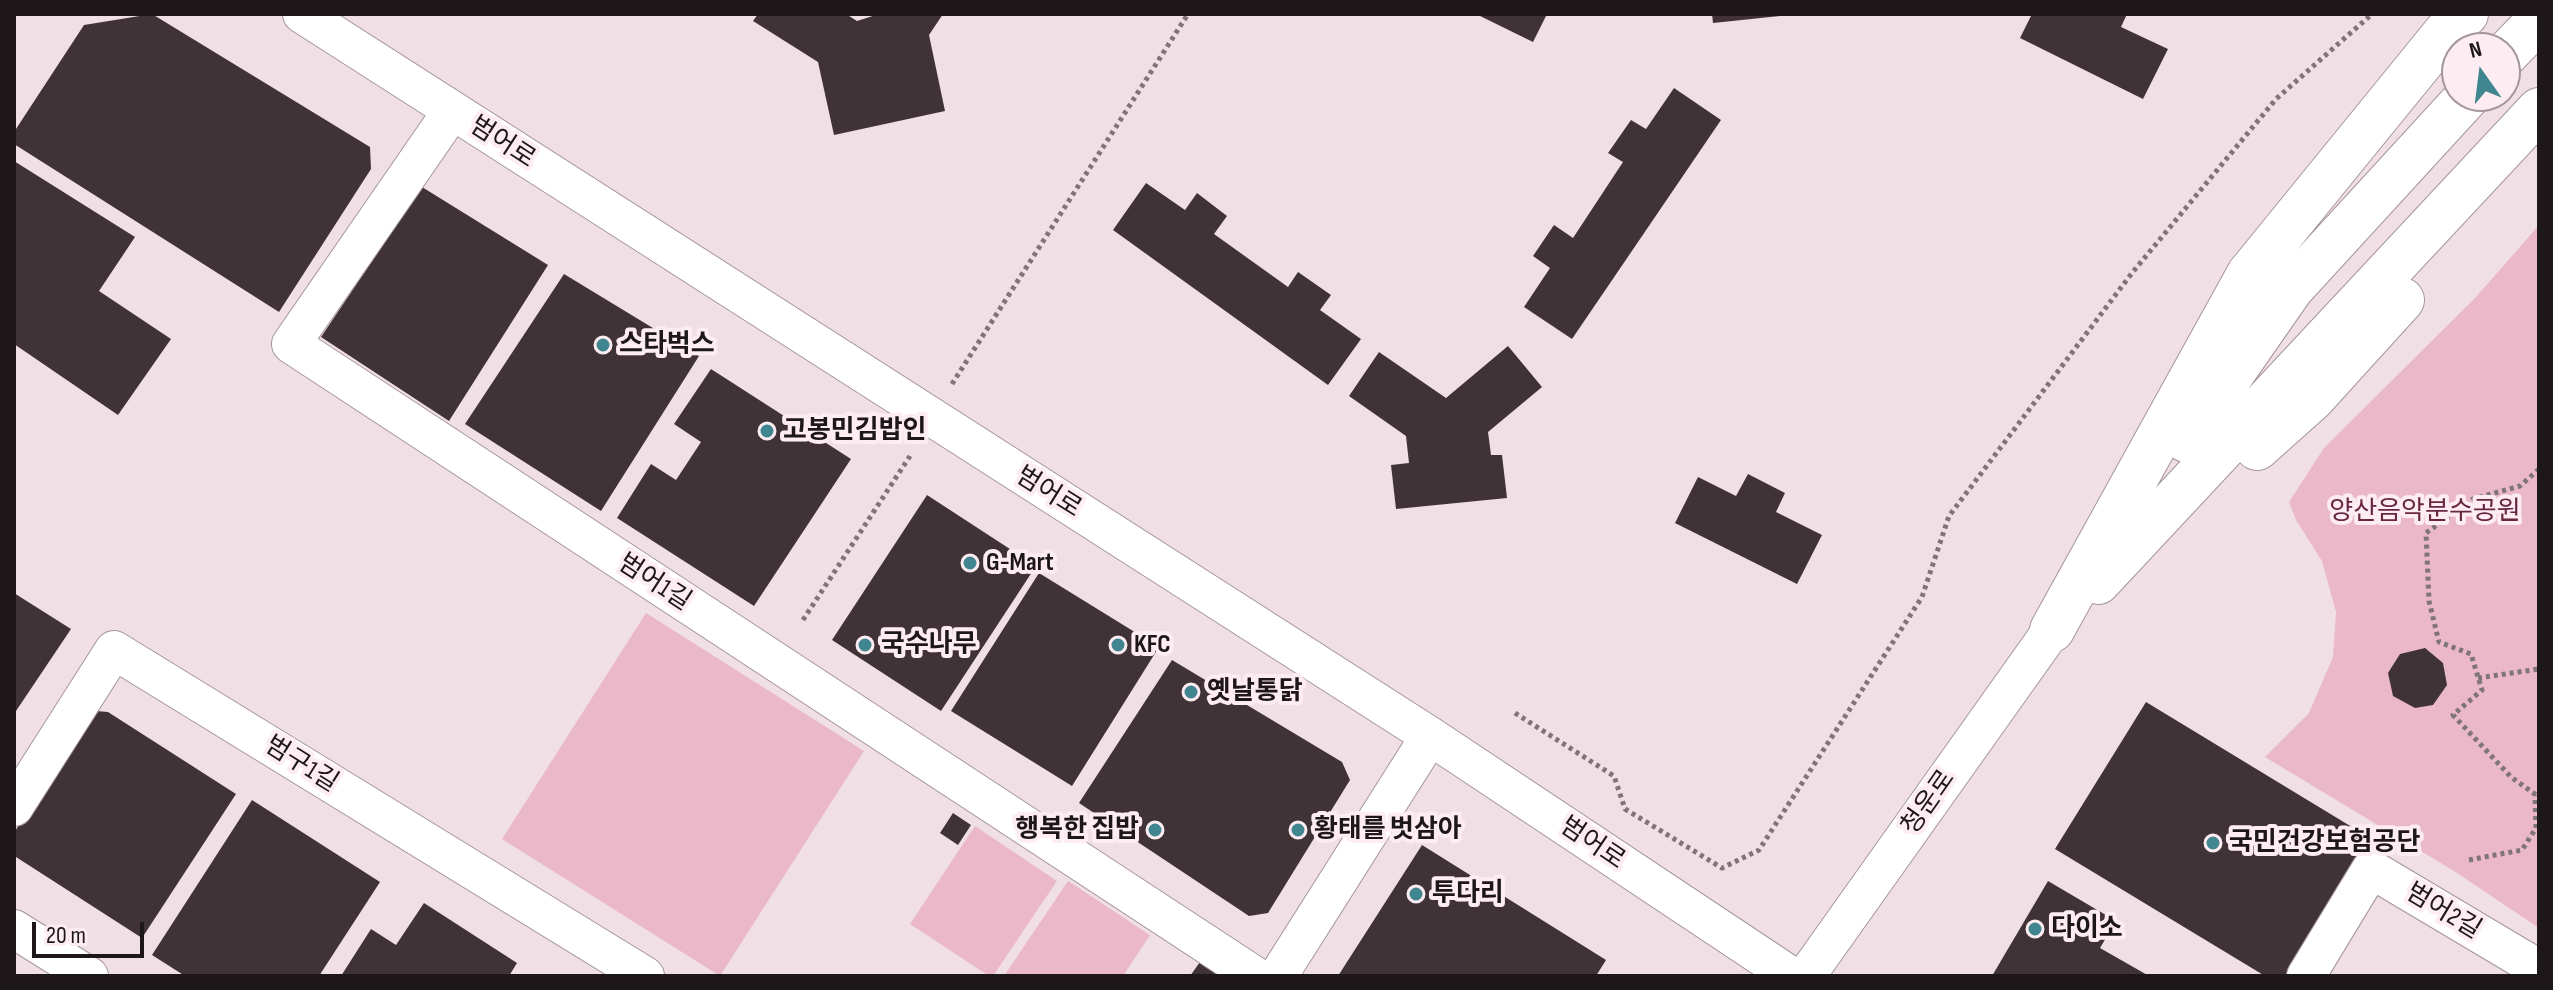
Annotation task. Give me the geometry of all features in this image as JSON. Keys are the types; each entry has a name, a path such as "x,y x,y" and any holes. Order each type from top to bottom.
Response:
{"main road":[{"path":"2052,630 2249,274 2446,32 2466,14"},
{"path":"2521,39 2539,20"},
{"path":"2052,630 2539,110"},
{"path":"2052,630 2291,289 2453,112"},
{"path":"2052,630 2313,398 2518,171 2539,152"}],"street":[{"name":"범어로","path":"302,14 1430,736 1791,976"},
{"name":"범어1길","path":"452,111 291,344 1255,976"},
{"name":"청운로","path":"1806,976 2052,630"},
{"name":"범구1길","path":"14,807 114,650 645,976"},
{"path":"1278,976 1430,736"},
{"name":"범어2길","path":"2306,976 2371,869 2539,969"},
{"path":"14,929 89,976"}],"path":[{"path":"952,384 1188,14"},
{"path":"1515,713 1614,776 1625,809 1722,868 1759,850 1922,597 1949,516 2132,273 2276,99 2372,14"},
{"path":"803,620 910,456"},
{"path":"2469,860 2522,850 2536,828 2537,796 2511,777 2453,715 2482,690 2471,654 2439,642 2429,601 2426,533 2473,499 2520,486 2539,469"},
{"path":"2478,678 2539,669"}],"green space":[{"name":"양산음악분수공원","path":"2539,225 2539,928 2454,871 2265,757 2309,713 2333,657 2336,612 2322,561 2296,520 2289,502 2324,448 2476,297"},
{"path":"646,613 864,751 720,976 502,839"},
{"path":"975,826 1057,881 993,976 910,924"},
{"path":"1068,881 1150,935 1123,976 1004,976"}],"building":[{"path":"152,14 370,147 371,169 279,312 14,144 14,132 84,25"},
{"path":"758,14 846,14 857,21 879,14 943,14 929,35 945,111 834,135 818,62 753,21"},
{"path":"1476,14 1547,14 1533,42"},
{"path":"1712,14 1780,14 1780,16 1713,23"},
{"path":"2032,14 2127,14 2121,27 2168,49 2143,99 2020,38"},
{"path":"1674,88 1721,120 1572,339 1524,307 1550,268 1533,256 1554,225 1573,238 1623,162 1608,153 1631,120 1646,129"},
{"path":"14,161 135,237 99,291 171,339 118,415 14,344"},
{"path":"1146,183 1185,210 1197,193 1227,216 1214,234 1288,287 1298,272 1331,295 1320,310 1361,339 1328,385 1113,230"},
{"path":"422,187 548,265 449,421 321,337"},
{"path":"564,274 699,356 601,511 465,424"},
{"path":"1508,346 1542,387 1488,432 1491,455 1502,455 1507,498 1396,509 1391,465 1409,463 1406,436 1349,396 1379,352 1446,398"},
{"path":"711,369 851,459 754,606 617,518 651,464 676,480 701,442 674,424"},
{"path":"1748,474 1785,493 1776,512 1822,535 1797,584 1675,523 1698,477 1736,496"},
{"path":"927,495 1036,566 941,711 832,640"},
{"path":"1039,573 1159,647 1072,786 951,711"},
{"path":"14,593 71,629 14,714"},
{"path":"2425,648 2443,663 2447,685 2433,705 2415,708 2393,696 2388,673 2400,654"},
{"path":"1172,660 1342,762 1350,780 1268,913 1249,916 1079,803"},
{"name":"국민건강보험공단","path":"2146,702 2370,838 2285,976 2265,976 2055,849"},
{"path":"108,712 236,794 142,938 16,857 14,852 14,833 87,713"},
{"path":"252,800 380,882 319,976 185,976 152,955"},
{"path":"953,813 971,825 958,845 940,833"},
{"path":"1422,845 1606,960 1596,976 1338,976"},
{"path":"2048,881 2116,921 2100,948 2149,976 1992,976"},
{"path":"424,903 517,963 509,976 341,976 371,929 396,945"},
{"path":"1200,962 1221,976 1190,976"}],"place":[{"name":"스타벅스","path":"603,345"},
{"name":"고봉민김밥인","path":"767,431"},
{"name":"G-Mart","path":"970,563"},
{"name":"국수나무","path":"865,645"},
{"name":"KFC","path":"1118,645"},
{"name":"옛날통닭","path":"1191,692"},
{"name":"행복한 집밥","path":"1155,830"},
{"name":"황태를 벗삼아","path":"1298,830"},
{"name":"국민건강보험공단","path":"2213,843"},
{"name":"투다리","path":"1416,894"},
{"name":"다이소","path":"2035,929"}]}
